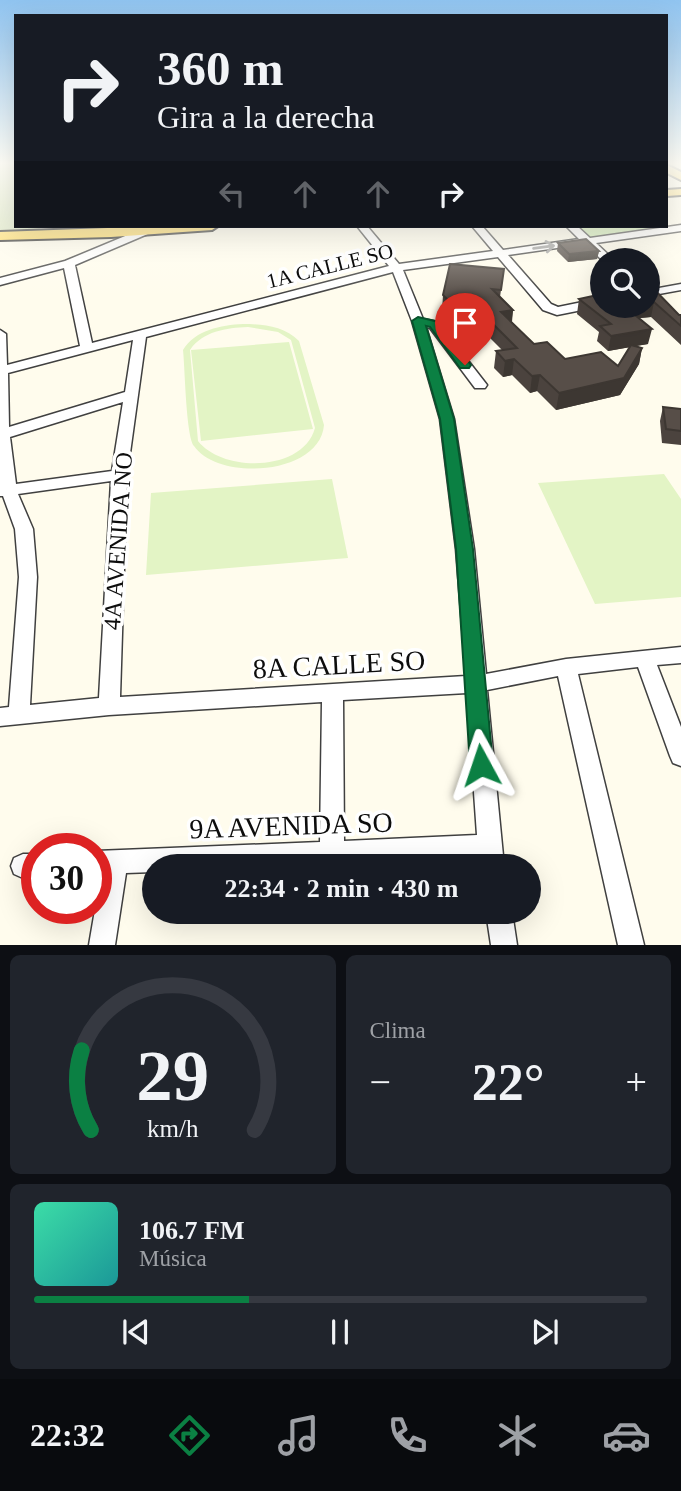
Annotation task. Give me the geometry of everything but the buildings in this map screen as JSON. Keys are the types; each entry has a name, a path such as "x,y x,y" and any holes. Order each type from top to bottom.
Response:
{"main road":[{"path":"0,236 59,231 111,233 186,228"},
{"path":"111,233 126,236 127,240"}],"street":[{"path":"364,228 400,273 418,321 447,419 464,549 490,854"},
{"path":"479,228 547,307 557,312 590,305"},
{"path":"573,228 596,248"},
{"name":"1A CALLE SO","path":"1,371 394,268 676,228"},
{"path":"0,282 69,263 146,231"},
{"path":"69,263 87,349"},
{"path":"660,294 681,287"},
{"path":"418,321 435,325 480,385"},
{"path":"0,334 4,490 24,529 28,577 10,716"},
{"name":"4A AVENIDA NO","path":"109,706 119,475 140,336"},
{"path":"1,434 133,394"},
{"path":"4,490 119,475"},
{"name":"8A CALLE SO","path":"10,716 109,706 474,684 566,667 681,655"},
{"path":"645,659 681,756"},
{"path":"566,667 631,945"},
{"path":"332,692 332,853"},
{"name":"9A AVENIDA SO","path":"112,863 332,853 385,854"},
{"path":"102,945 103,924"},
{"path":"501,924 504,945"}],"green space":[{"path":"0,208 14,208 14,228 42,228 36,230 0,230"},
{"path":"579,228 667,228 590,238"},
{"path":"235,325 273,327 287,332 299,341 324,425 318,442 306,454 288,463 267,468 224,465 207,457 191,440 183,350 201,333","holes":["248,327 278,332 291,340 315,428 308,443 279,460 243,463 225,459 198,441 190,350 201,339 223,330"]},
{"path":"289,342 313,429 201,441 191,350"},
{"path":"664,474 681,499 681,597 595,604 538,483"},
{"path":"332,479 348,558 146,575 151,493"}],"route":[{"path":"465,365 435,325 418,321 447,419 464,549 481,765"}]}
